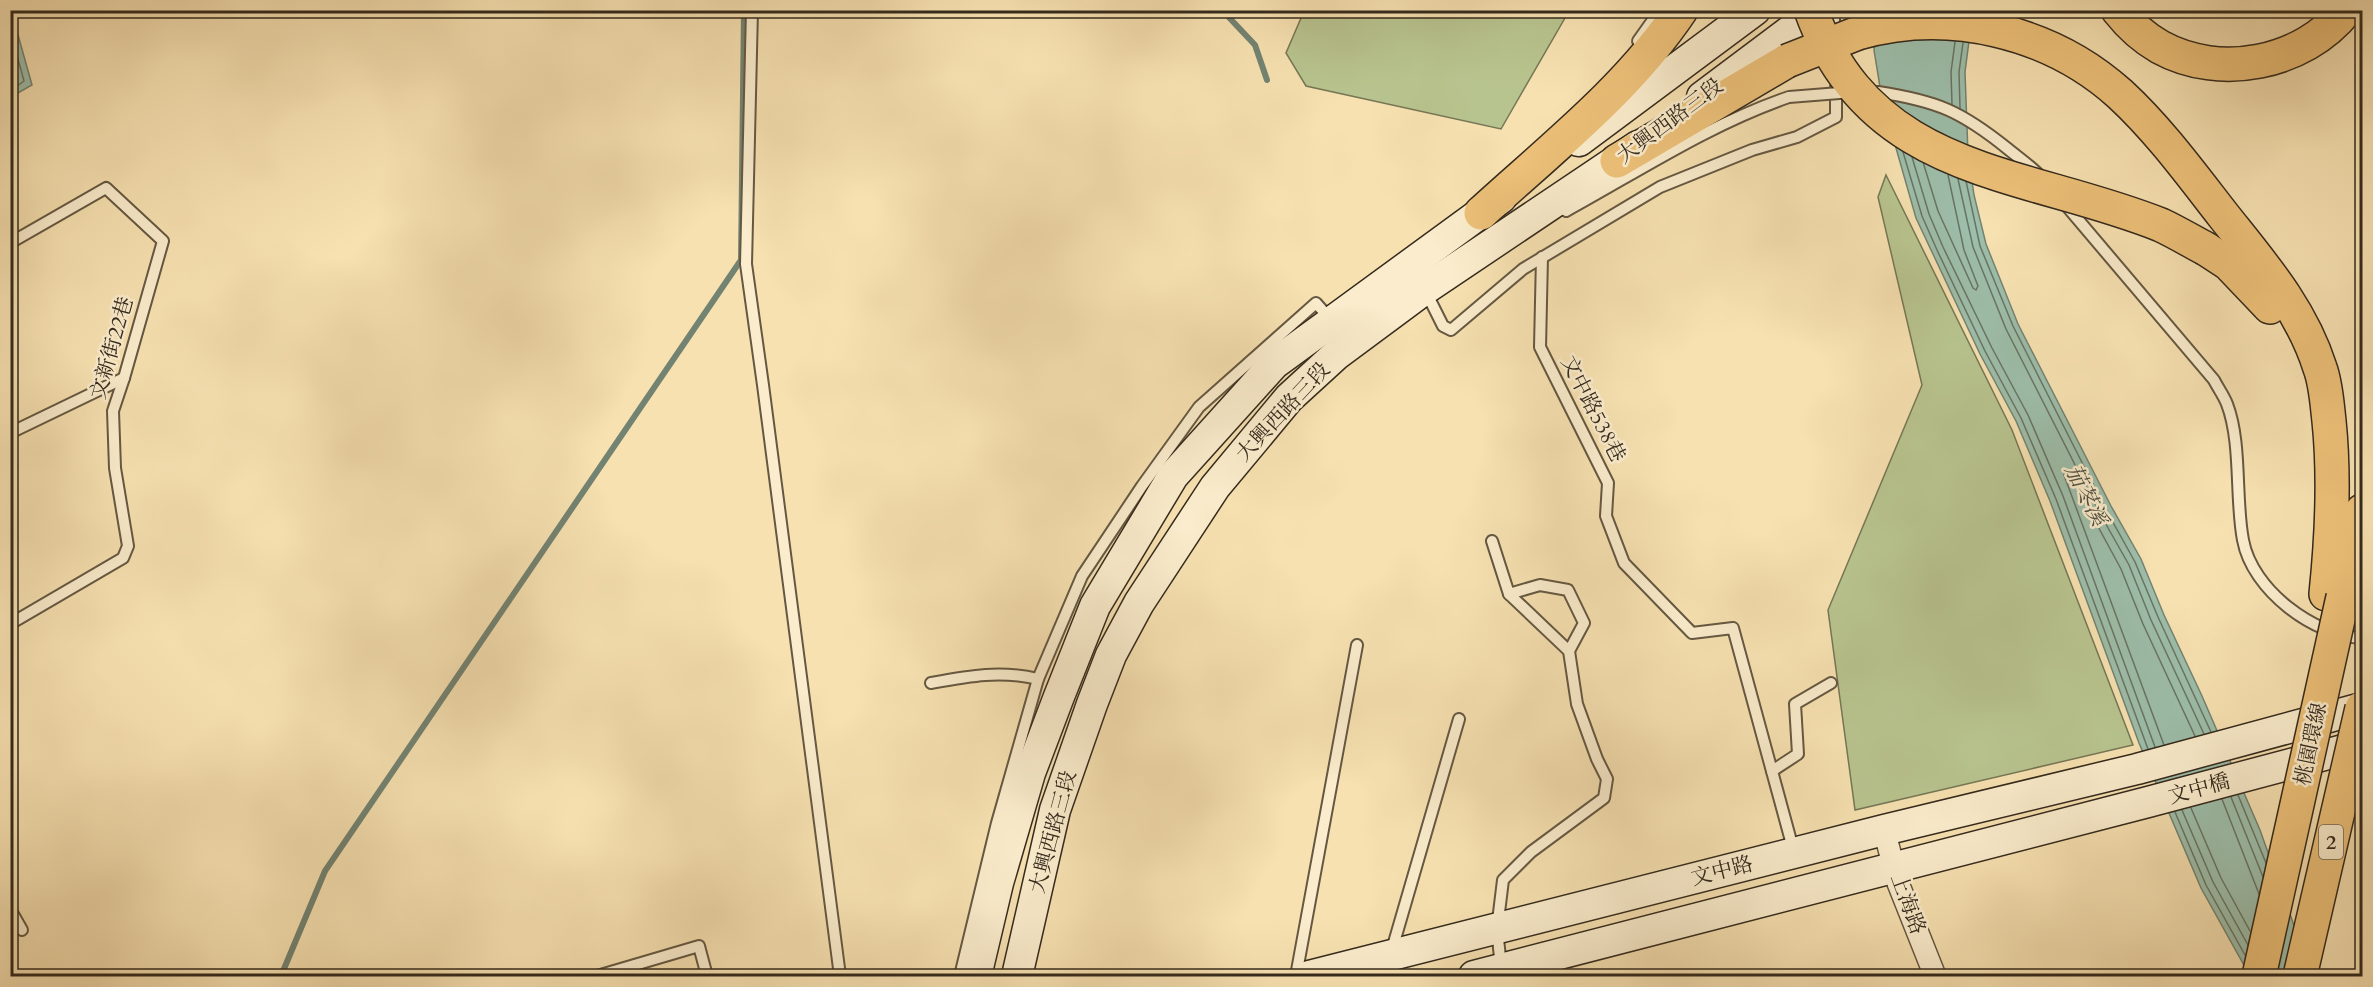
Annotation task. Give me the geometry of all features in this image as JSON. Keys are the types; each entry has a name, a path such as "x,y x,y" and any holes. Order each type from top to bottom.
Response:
{"highway":[{"path":"1481,213 1604,101 1647,57 1681,10"},
{"path":"1812,10 1820,35 1853,86 1877,111 1941,154 2003,177 2163,226 2229,264 2268,304 2284,327 2310,375 2321,403 2332,450"},
{"path":"2118,10 2129,24 2160,47 2190,58 2218,64 2249,63 2275,58 2318,37 2346,10"},
{"path":"1617,161 1787,61 1858,33 1886,25 1956,22 2009,33 2060,54 2094,74 2119,93 2179,160 2283,291 2310,339 2321,369 2332,450 2335,595"},
{"path":"2335,595 2362,510"},
{"name":"桃園環線","path":"2259,976 2313,738 2335,595"},
{"name":"桃園環線","path":"2300,976 2362,708"}],"street":[{"name":"大興西路三段","path":"976,976 998,883 1030,773 1095,606 1173,476 1274,364 1331,321 1375,296 1481,213 1755,10"},
{"name":"大興西路三段","path":"1017,976 1056,810 1111,655 1139,603 1215,487 1289,398 1336,355 1415,291 1617,161 1818,10"},
{"name":"文中橋","path":"2137,769 2362,708"},
{"name":"文中橋","path":"2148,802 2362,745"},
{"path":"2187,756 2198,789"},
{"name":"文中路","path":"1309,976 1884,830 2137,769"},
{"name":"文中路","path":"1488,973 2148,802"},
{"name":"上海路","path":"1884,830 1894,867 1935,976"}],"lane":[{"path":"752,10 746,264 764,385 840,976"},
{"path":"1628,52 1660,10"},
{"path":"1543,224 1415,291 1443,326 1451,330 1522,269 1660,187 1752,150 1797,137 1836,117 1834,10"},
{"path":"1553,218 1701,135 1754,109 1789,97 1840,92 1878,93 1917,98 1951,110 1983,129 2038,173 2214,380 2228,405 2234,434 2243,542 2257,574 2294,614 2317,626 2362,638"},
{"name":"文新街22巷","path":"10,243 106,188 163,241 124,378 112,411 115,468 128,546 123,558 10,624"},
{"path":"1375,296 1444,226"},
{"name":"文中路538巷","path":"1542,258 1540,347 1608,483 1606,516 1624,563 1692,633 1733,628 1794,853"},
{"path":"960,976 996,823 1038,679 1082,576 1142,486 1199,407 1316,303 1331,321"},
{"path":"10,433 124,378"},
{"path":"1492,540 1509,594 1569,651"},
{"path":"1488,973 1503,880 1531,852 1604,798 1607,779 1597,759 1577,704 1569,651 1584,623 1568,590 1540,585 1509,594"},
{"path":"1296,976 1357,645"},
{"path":"931,683 969,676 1015,673 1038,679"},
{"path":"1772,771 1798,754 1795,704 1831,683"},
{"path":"1390,956 1459,719"},
{"path":"10,909 22,930"},
{"path":"597,976 699,946 707,976"}],"green space":[{"path":"1304,10 1569,11 1501,129 1306,86 1286,53"},
{"path":"1886,175 2012,430 2133,745 1855,810 1828,610 1922,385 1878,197"}],"water":[{"path":"10,11 32,85 11,97"},
{"name":"茄苳溪","path":"1878,11 1971,11 1965,72 1968,154 1974,195 1986,244 2018,324 2111,506 2141,559 2260,830 2312,976 2250,976 2201,888 2139,743 2050,501 2016,421 1980,354 1916,218 1882,99 1874,50"}],"waterway":[{"path":"281,976 325,871 741,260 744,10"},
{"path":"1222,10 1255,45 1267,80"}]}
